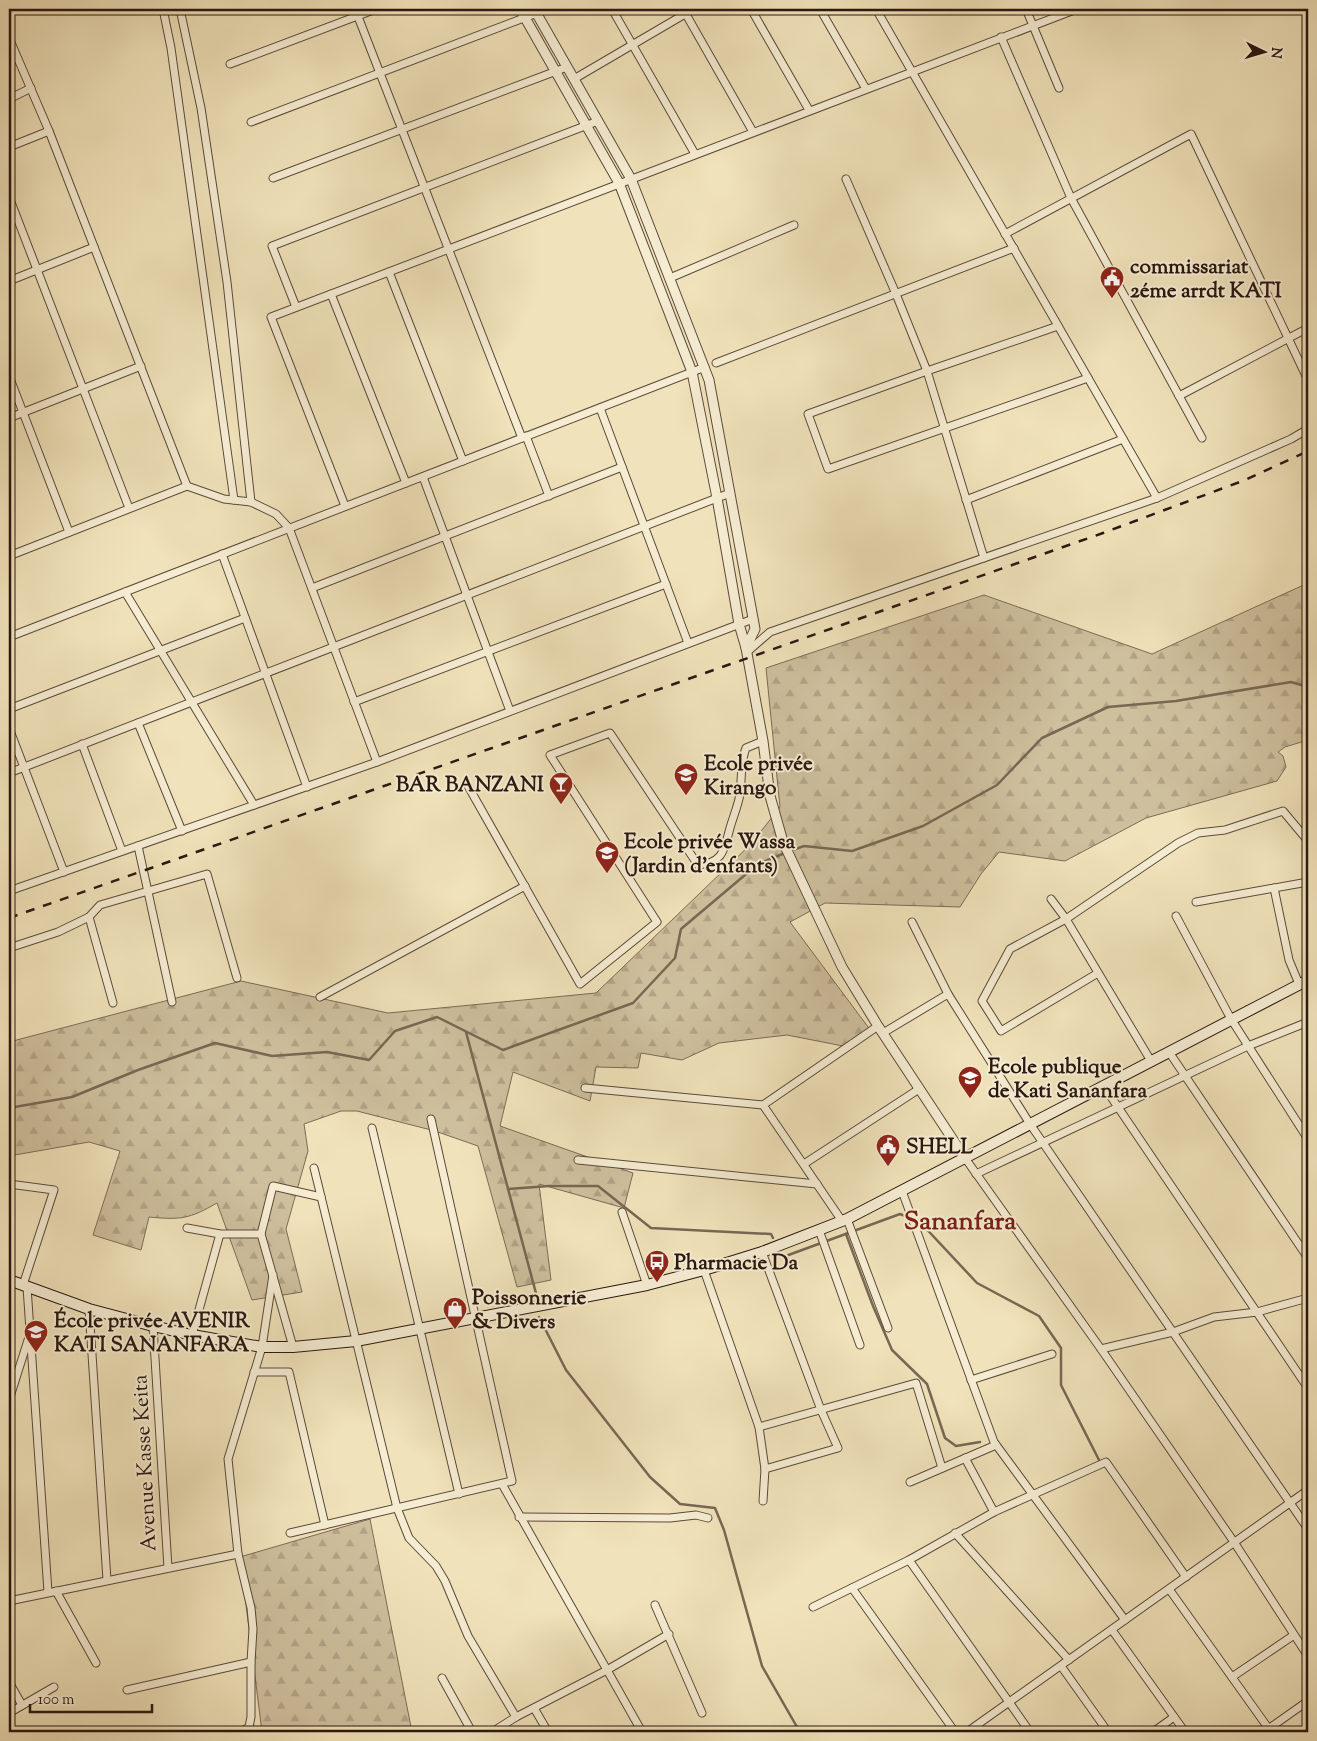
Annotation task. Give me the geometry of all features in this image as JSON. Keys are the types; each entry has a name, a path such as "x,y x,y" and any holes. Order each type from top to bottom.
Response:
{"main road":[{"path":"9,1280 88,1309 192,1336 262,1347 293,1347 356,1341 647,1285 762,1252 845,1220 1304,982"}],"street":[{"path":"163,9 171,48 234,500"},
{"path":"180,9 200,108 227,282 251,502"},
{"path":"230,64 356,12 376,9"},
{"path":"612,9 695,154"},
{"path":"751,9 809,110"},
{"path":"820,9 866,89"},
{"path":"876,9 1157,498"},
{"path":"1026,9 1059,88"},
{"path":"345,506 271,316 1077,9"},
{"path":"251,122 380,73 522,13 535,11 632,179 705,367 754,618 755,629 747,650"},
{"path":"574,79 633,45 684,11 753,132"},
{"path":"356,12 448,249 549,496"},
{"path":"522,13 619,183 692,372 739,624 747,650 763,741 770,796 783,842 842,967 880,1029 965,1158 1101,1349 1234,1542 1308,1656"},
{"path":"1001,37 1071,198 1202,438"},
{"path":"9,38 49,131 187,486"},
{"path":"273,178 567,67"},
{"path":"9,99 31,88"},
{"path":"296,307 272,246 598,121"},
{"path":"9,147 49,131"},
{"path":"1005,234 1191,134 1308,380"},
{"path":"846,179 927,370 984,558"},
{"path":"9,197 129,508"},
{"path":"670,278 794,225"},
{"path":"9,281 94,248"},
{"path":"716,363 1014,248"},
{"path":"389,272 463,461"},
{"path":"331,294 406,483"},
{"path":"1058,326 927,370 808,414 828,469 1088,378"},
{"path":"1179,396 1308,328"},
{"path":"9,418 141,366"},
{"path":"9,637 705,367"},
{"path":"9,376 69,532"},
{"path":"600,408 688,643"},
{"path":"747,650 770,632 1157,498 1291,439 1308,429"},
{"path":"966,500 1123,439"},
{"path":"312,588 622,467"},
{"path":"423,476 510,711"},
{"path":"9,555 187,486 224,499 251,502 276,514 289,528 377,762"},
{"path":"9,773 730,493"},
{"path":"222,554 307,787"},
{"path":"354,702 666,584"},
{"path":"125,592 254,805"},
{"path":"9,709 245,618"},
{"path":"9,890 377,762 754,618"},
{"path":"138,723 182,831"},
{"path":"9,728 64,872"},
{"path":"468,786 580,984 657,922 550,755 610,733 698,865 709,864 725,851 740,797 743,756 746,748 763,741"},
{"path":"82,744 122,852"},
{"path":"1098,973 1001,1031 982,1001 1010,949 1066,919 1178,843 1198,833 1225,830 1283,811 1308,841"},
{"path":"138,846 172,1002"},
{"path":"9,948 58,932 89,917 100,905 207,874 237,978"},
{"path":"1196,902 1308,882"},
{"path":"320,997 525,886"},
{"path":"1274,888 1289,960 1304,982"},
{"path":"1051,899 1066,919 1151,1061"},
{"path":"1176,916 1232,1019 1308,1139"},
{"path":"89,917 113,1003"},
{"path":"912,922 948,994 1030,1124 1308,1529"},
{"path":"585,1088 763,1105 880,1029 948,994"},
{"path":"976,1174 1248,1046 1308,1022"},
{"path":"1169,1052 1308,1258"},
{"path":"1103,1086 1308,1388"},
{"path":"804,1164 919,1089"},
{"path":"763,1105 817,1184 845,1220 888,1328"},
{"path":"290,1533 512,1481 431,1119"},
{"path":"372,1128 460,1494"},
{"path":"578,1160 817,1184"},
{"path":"314,1168 396,1508 409,1538 436,1566 446,1581 468,1636 516,1717"},
{"path":"9,1184 54,1190 25,1286 52,1592 96,1662"},
{"path":"293,1347 261,1234 273,1186 321,1197"},
{"path":"902,1192 996,1445 1125,1620"},
{"path":"622,1212 647,1285"},
{"path":"188,1228 220,1234 261,1234"},
{"path":"819,1230 860,1345"},
{"path":"192,1336 220,1234"},
{"path":"762,1252 821,1410 838,1448 765,1469"},
{"path":"704,1270 759,1427 765,1469 763,1501"},
{"path":"239,1732 249,1730 252,1629 251,1608 238,1554 228,1459 262,1347 273,1275"},
{"path":"1101,1349 1173,1332 1214,1317 1257,1312 1308,1298"},
{"path":"88,1309 107,1580"},
{"name":"Avenue Kasse Keita","path":"153,1326 168,1568"},
{"path":"9,1400 30,1335"},
{"path":"971,1380 1052,1354"},
{"path":"254,1372 289,1372 325,1525"},
{"path":"759,1427 916,1384 942,1468"},
{"path":"910,1482 996,1445"},
{"path":"965,1458 994,1512"},
{"path":"813,1607 909,1560 955,1532 994,1512 1106,1462 1186,1577"},
{"path":"502,1484 642,1732"},
{"path":"967,1732 1308,1490"},
{"path":"519,1517 670,1518 696,1515 708,1518"},
{"path":"955,1532 1068,1660"},
{"path":"9,1600 238,1554"},
{"path":"909,1560 1030,1732"},
{"path":"852,1588 955,1732"},
{"path":"1169,1589 1268,1731 1308,1701"},
{"path":"654,1605 669,1634 702,1713"},
{"path":"1112,1630 1185,1732"},
{"path":"492,1732 669,1634"},
{"path":"1232,1677 1294,1635"},
{"path":"127,1690 251,1662"},
{"path":"1060,1666 1108,1732"},
{"path":"442,1678 472,1732"},
{"path":"9,1682 22,1705"},
{"path":"9,1713 54,1687"},
{"path":"534,1708 548,1732"},
{"path":"1153,1732 1174,1717"}],"green space":[{"path":"1308,583 1308,740 1285,747 1278,752 1283,756 1286,767 1277,781 1146,818 1065,861 999,852 981,874 960,907 825,903 790,922 871,1031 848,1047 787,1035 719,1043 682,1060 641,1053 638,1068 596,1067 590,1101 513,1072 500,1126 633,1173 624,1208 539,1184 551,1280 517,1287 478,1146 435,1131 357,1111 341,1111 304,1124 308,1151 286,1229 302,1292 252,1300 217,1203 184,1217 149,1217 141,1250 93,1235 120,1151 89,1142 9,1156 9,1042 241,981 388,1013 596,993 751,844 780,807 766,668 984,595 1152,654"},
{"path":"370,1519 412,1732 262,1732 240,1557"}],"waterway":[{"path":"790,851 804,846 852,851 923,826 997,785 1042,738 1108,707 1176,701 1291,682 1308,687"},
{"path":"9,1108 72,1097 138,1070 215,1043 272,1056 327,1052 369,1060 395,1031 437,1017 503,1050 633,1003 675,958 681,929 758,864 785,853"},
{"path":"466,1032 537,1297"},
{"path":"508,1189 549,1186 598,1186 651,1228 771,1234 773,1238"},
{"path":"781,1253 783,1257 900,1214 910,1218"},
{"path":"915,1220 919,1221 977,1283 1039,1316 1061,1348 1061,1385 1100,1462"},
{"path":"846,1234 892,1350 927,1384 945,1438 956,1446 980,1442"},
{"path":"539,1317 566,1370 650,1477 680,1504 715,1508 724,1530 762,1666 797,1727 803,1732"}],"railway":[{"path":"9,918 1103,533 1245,480 1308,451"}],"place":[{"name":"commissariat 2éme arrdt KATI","path":"1112,299"},
{"name":"Ecole privée Kirango","path":"686,796"},
{"name":"BAR BANZANI","path":"561,805"},
{"name":"Ecole privée Wassa (Jardin d'enfants)","path":"607,874"},
{"name":"Ecole publique de Kati Sananfara","path":"970,1099"},
{"name":"SHELL","path":"888,1167"},
{"name":"Pharmacie Da","path":"657,1283"},
{"name":"Poissonnerie & Divers","path":"455,1330"},
{"name":"École privée AVENIR KATI SANANFARA","path":"36,1353"}],"district":[{"name":"Sananfara","path":"960,1220"}]}
